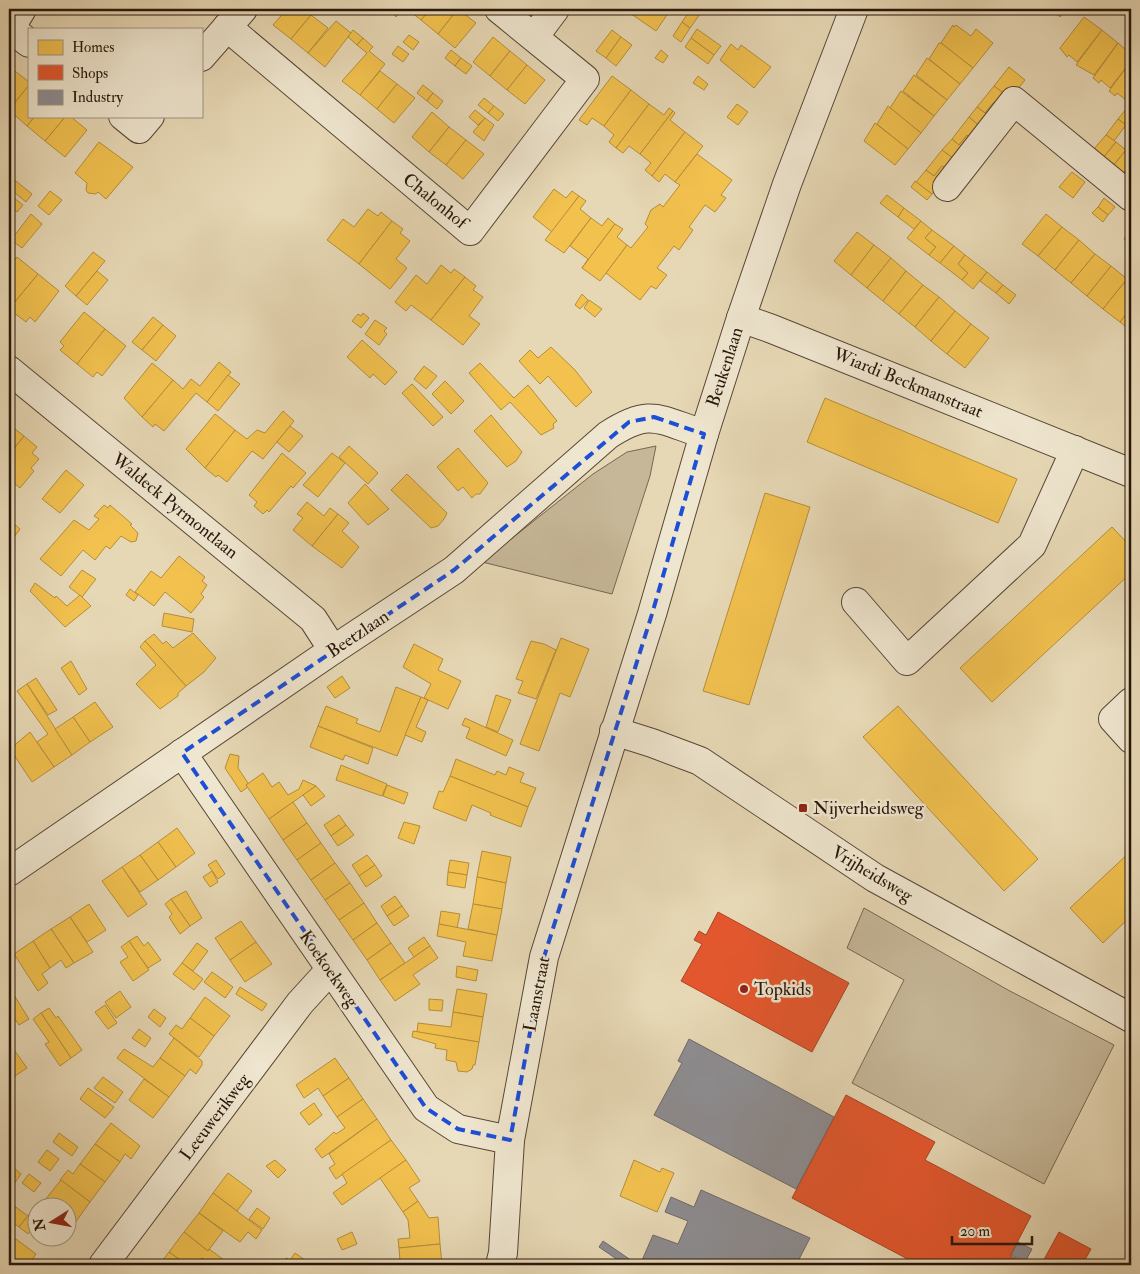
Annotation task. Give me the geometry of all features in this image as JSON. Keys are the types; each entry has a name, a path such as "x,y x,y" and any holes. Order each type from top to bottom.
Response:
{"street":[{"name":"Chalonhof","path":"202,56 235,18 470,231 585,79 499,9"},
{"path":"534,36 555,9"},
{"name":"Beukenlaan","path":"614,731 652,614 704,434 741,318 787,184 854,9"},
{"path":"947,187 1014,101 1131,198"},
{"path":"125,118 139,129 148,118"},
{"name":"Wiardi Beckmanstraat","path":"741,318 1131,473"},
{"name":"Waldeck Pyrmontlaan","path":"9,370 312,619 334,650"},
{"name":"Beetzlaan","path":"9,872 454,570 608,435 629,422 654,417 704,434"},
{"path":"856,602 908,661 1032,545 1075,450"},
{"path":"1131,702 1113,720 1131,739"},
{"name":"Vrijheidsweg","path":"614,731 700,761 875,878 1131,1018"},
{"name":"Laanstraat","path":"500,1265 503,1253 510,1140 544,957 614,731"},
{"name":"Koekoekweg","path":"182,753 426,1108 458,1129 510,1140"},
{"name":"Leeuwerikweg","path":"103,1265 300,1003 330,970"}],"highlighted area":[{"path":"654,417 704,434 652,614 544,957 510,1140 458,1129 426,1108 182,753 454,570 629,422"}],"shaded area":[{"path":"656,446 650,476 612,594 482,562 593,474 627,452"},
{"path":"864,908 1008,990 1114,1045 1044,1184 852,1083 904,980 847,948"}],"building: Homes":[{"path":"287,9 304,9 311,15 291,39 273,25"},
{"path":"388,9 401,9 402,10 396,17"},
{"path":"407,9 431,9 421,20"},
{"path":"431,9 458,9 438,34 421,20"},
{"path":"458,9 476,23 455,48 438,34"},
{"path":"624,9 664,9 669,12 656,31"},
{"path":"691,9 700,14 690,28 682,22"},
{"path":"1050,9 1066,9 1060,17"},
{"path":"311,15 328,28 308,53 291,39"},
{"path":"1084,17 1102,30 1077,62 1069,55 1067,57 1060,48"},
{"path":"336,21 351,33 325,67 308,53"},
{"path":"682,22 690,28 681,42 673,36"},
{"path":"953,25 954,27 956,25 971,36 976,29 993,43 973,68 941,43"},
{"path":"697,29 721,46 714,55 691,38"},
{"path":"353,30 363,38 357,45 348,37"},
{"path":"612,30 621,37 606,58 596,51"},
{"path":"1102,30 1118,43 1094,75 1076,65"},
{"path":"409,35 419,42 413,50 403,42"},
{"path":"493,37 510,51 490,76 473,62"},
{"path":"621,37 632,45 616,66 606,58"},
{"path":"363,38 373,47 369,51 385,64 360,95 342,81 367,53 357,45"},
{"path":"691,38 714,55 708,64 685,47"},
{"path":"939,43 973,68 960,84 929,59"},
{"path":"1118,43 1131,54 1131,61 1110,88 1101,80 1099,83 1093,78"},
{"path":"731,44 738,50 741,45 771,67 754,88 720,60"},
{"path":"398,46 409,54 403,62 392,54"},
{"path":"451,50 461,58 455,66 445,58"},
{"path":"661,50 668,56 663,63 655,58"},
{"path":"510,51 527,65 507,90 490,76"},
{"path":"461,58 472,66 466,74 455,66"},
{"path":"927,58 960,84 947,100 916,75"},
{"path":"1131,61 1131,94 1126,100 1117,93 1115,96 1109,91"},
{"path":"527,65 545,80 525,104 507,90"},
{"path":"1009,67 1025,80 1010,98 994,86"},
{"path":"11,68 28,81 28,86 9,110 9,71"},
{"path":"380,71 397,84 377,109 360,95"},
{"path":"914,75 947,100 934,116 903,91"},
{"path":"612,76 631,90 604,126 592,118 587,125 579,120"},
{"path":"698,76 708,84 704,90 693,83"},
{"path":"397,84 415,98 394,123 377,109"},
{"path":"423,85 433,93 427,101 417,93"},
{"path":"28,86 28,118 33,118 27,126 9,110"},
{"path":"994,86 1010,98 1002,108 994,102 985,113 977,107"},
{"path":"631,90 649,104 616,148 609,142 614,135 604,126"},
{"path":"901,91 934,116 921,133 890,108"},
{"path":"433,93 443,101 437,109 427,101"},
{"path":"484,98 494,106 488,113 478,105"},
{"path":"994,102 1002,108 984,130 969,117 977,107 985,113"},
{"path":"1131,103 1131,119 1126,125 1118,119"},
{"path":"649,104 664,115 669,108 673,111 640,154 629,146 623,153 616,148"},
{"path":"737,104 748,112 738,125 727,117"},
{"path":"494,106 504,114 498,121 488,113"},
{"path":"888,106 921,133 908,149 877,124"},
{"path":"475,110 485,118 478,125 469,117"},
{"path":"673,111 675,113 670,120 685,132 652,176 645,170 651,163 640,154"},
{"path":"432,112 449,127 429,152 412,137"},
{"path":"969,117 984,130 975,141 967,135 959,145 952,139"},
{"path":"33,118 64,118 45,141 27,126"},
{"path":"64,118 72,118 87,130 65,157 45,141"},
{"path":"485,118 494,125 484,141 473,132"},
{"path":"1118,119 1126,125 1114,141 1106,135"},
{"path":"875,123 908,149 895,165 864,141"},
{"path":"449,127 466,140 446,165 429,152"},
{"path":"685,132 703,146 675,182 665,174 659,182 652,176"},
{"path":"967,135 975,141 958,162 942,150 952,139 959,145"},
{"path":"1106,135 1116,142 1103,158 1093,150"},
{"path":"466,140 484,154 463,179 446,165"},
{"path":"99,142 133,167 106,199 98,192 96,194 88,193 86,190 87,183 75,173"},
{"path":"1116,142 1126,150 1113,166 1103,158"},
{"path":"942,150 958,162 950,172 942,166 934,176 926,170"},
{"path":"1126,150 1131,155 1131,163 1123,174 1113,166"},
{"path":"697,154 732,180 721,195 726,198 715,212 705,205 689,227 693,230 679,250 674,246 657,268 667,275 656,289 651,286 640,300 606,273 627,245 631,248 648,227 645,224 651,210 660,204 663,207 680,185 675,182"},
{"path":"1131,163 1131,181 1123,174"},
{"path":"942,166 950,172 932,194 916,182 926,170 934,176"},
{"path":"1072,172 1085,182 1073,198 1059,187"},
{"path":"12,178 32,194 26,202 9,188"},
{"path":"915,181 932,194 927,200 911,187"},
{"path":"554,189 566,198 572,191 579,196 552,232 533,217"},
{"path":"50,191 62,200 49,215 38,206"},
{"path":"9,194 23,205 17,212 9,206"},
{"path":"887,195 904,208 898,217 880,203"},
{"path":"579,196 586,201 580,209 591,218 564,253 545,240"},
{"path":"1104,198 1115,207 1108,215 1098,207"},
{"path":"1098,207 1108,215 1103,222 1092,213"},
{"path":"904,208 921,221 914,229 898,217"},
{"path":"368,209 378,216 381,212 392,221 359,264 327,240 343,219 354,227"},
{"path":"31,214 42,224 22,248 11,240"},
{"path":"1046,214 1062,227 1038,256 1022,244"},
{"path":"591,218 602,226 608,218 615,224 582,268 588,259 570,246"},
{"path":"392,221 403,229 400,233 410,241 396,259 407,268 390,289 359,264"},
{"path":"921,221 932,230 925,238 936,247 929,255 907,238"},
{"path":"615,224 623,229 617,237 627,245 600,281 582,268"},
{"path":"1062,227 1079,240 1055,270 1038,256"},
{"path":"932,230 954,246 940,263 929,255 936,247 925,238"},
{"path":"857,232 874,245 851,275 834,261"},
{"path":"1129,232 1131,234 1131,245 1124,239"},
{"path":"1079,240 1095,254 1071,283 1055,270"},
{"path":"874,245 891,258 867,288 851,275"},
{"path":"954,246 965,255 958,264 968,273 962,280 940,263"},
{"path":"93,252 105,261 76,296 65,286"},
{"path":"1095,254 1111,266 1087,296 1071,283"},
{"path":"965,255 987,272 973,289 962,280 968,273 958,264"},
{"path":"17,257 38,274 9,309 9,267"},
{"path":"891,258 906,271 883,301 867,288"},
{"path":"441,265 451,273 454,269 465,277 431,320 411,305 406,311 395,302 416,275 427,284"},
{"path":"1111,266 1127,279 1103,309 1087,296"},
{"path":"97,271 108,280 87,305 76,296"},
{"path":"906,271 923,285 899,314 883,301"},
{"path":"987,272 1003,285 996,293 980,281"},
{"path":"38,274 59,291 35,322 30,317 26,322 9,309"},
{"path":"465,277 476,286 473,290 483,297 469,316 480,324 463,345 431,320"},
{"path":"1127,279 1131,283 1131,308 1120,322 1103,309"},
{"path":"923,285 939,297 915,327 899,314"},
{"path":"1003,285 1016,295 1009,304 996,293"},
{"path":"582,294 588,300 580,309 575,305"},
{"path":"939,297 955,311 931,341 915,327"},
{"path":"589,300 602,309 595,317 584,308"},
{"path":"1131,308 1131,331 1120,322"},
{"path":"955,311 971,324 947,354 931,341"},
{"path":"84,312 105,329 77,364 60,350 64,346 60,342"},
{"path":"363,313 369,318 361,328 352,321 358,314 361,316"},
{"path":"153,317 163,325 142,350 132,342"},
{"path":"375,320 387,328 384,331 387,334 379,345 365,334"},
{"path":"971,324 989,338 965,368 947,354"},
{"path":"163,325 176,336 156,361 142,350"},
{"path":"105,329 126,346 102,376 97,372 93,377 77,364"},
{"path":"362,340 397,372 385,385 373,374 370,378 347,357"},
{"path":"551,347 575,370 592,392 576,407 548,376 540,384 519,361 530,350 538,358"},
{"path":"219,362 231,372 207,402 196,393 164,431 155,424 153,427 142,417 173,380 183,389 191,379 200,386"},
{"path":"152,363 173,380 142,417 124,398"},
{"path":"480,363 514,398 528,385 557,421 553,424 554,428 541,435 510,402 501,410 469,373"},
{"path":"424,366 437,376 426,389 414,379"},
{"path":"228,375 240,384 218,411 207,402"},
{"path":"445,381 464,401 451,414 432,394"},
{"path":"412,384 443,417 433,426 402,393"},
{"path":"825,398 1017,479 998,523 807,442"},
{"path":"283,411 294,421 263,459 252,451 227,482 218,475 216,477 205,468 235,430 247,439 257,430 265,433"},
{"path":"215,414 235,430 205,468 186,449"},
{"path":"491,415 522,452 516,461 507,467 474,431"},
{"path":"11,426 24,436 9,455 9,429"},
{"path":"290,426 303,436 289,452 277,442"},
{"path":"24,436 37,447 32,453 39,459 31,468 34,471 20,488 9,479 9,455"},
{"path":"349,446 378,473 368,484 339,457"},
{"path":"458,448 488,483 480,494 476,494 472,498 463,487 458,491 437,467"},
{"path":"282,453 306,473 293,488 291,486 269,512 267,510 263,514 254,506 257,502 249,495"},
{"path":"332,453 345,463 318,497 303,485"},
{"path":"66,470 84,485 60,513 42,499"},
{"path":"407,474 447,513 438,526 431,528 391,490"},
{"path":"365,484 389,509 368,525 348,503"},
{"path":"765,493 810,507 749,705 703,691"},
{"path":"307,502 324,516 330,508 338,514 312,546 293,530 303,518 297,514"},
{"path":"104,505 108,508 110,505 132,524 130,525 138,533 136,541 131,542 121,536 110,549 106,546 95,560 83,550 61,576 40,559 74,520 89,530 99,519 94,516"},
{"path":"338,514 349,523 342,531 359,547 342,568 312,546"},
{"path":"10,520 20,529 9,544 9,522"},
{"path":"1112,527 1131,547 1131,573 992,702 960,668"},
{"path":"179,556 205,577 202,581 207,585 201,594 204,597 191,613 165,592 154,606 135,592 151,571 161,578"},
{"path":"82,570 96,579 82,597 69,587"},
{"path":"35,583 55,598 56,596 67,606 80,595 91,606 65,627 30,591"},
{"path":"130,589 138,595 134,601 126,595"},
{"path":"164,613 194,619 192,632 162,626"},
{"path":"193,633 216,658 204,672 186,686 145,641 154,634 163,644 166,641 173,648"},
{"path":"561,638 589,649 570,697 560,693 539,751 520,744"},
{"path":"145,641 186,686 178,693 178,696 160,709 136,684 156,665 140,647"},
{"path":"531,641 544,644 556,650 536,699 518,693 523,681 516,679"},
{"path":"414,644 443,659 438,670 461,681 448,709 424,698 431,684 403,667"},
{"path":"71,661 87,689 79,695 61,668"},
{"path":"342,676 350,688 335,698 327,687"},
{"path":"36,678 57,710 48,715 27,684"},
{"path":"27,684 72,755 54,767 37,742 48,734 17,691"},
{"path":"396,687 421,697 397,756 318,726 326,706 358,719 356,723 380,732"},
{"path":"496,695 511,700 498,732 486,727"},
{"path":"421,697 428,700 416,727 426,732 422,742 405,735"},
{"path":"95,702 113,727 90,742 73,717"},
{"path":"898,706 1038,859 1004,891 863,737"},
{"path":"73,717 90,742 72,755 55,729"},
{"path":"465,718 513,740 506,756 466,738 470,728 462,725"},
{"path":"318,726 373,748 368,764 345,755 343,760 310,747"},
{"path":"30,732 54,767 32,782 10,749"},
{"path":"230,754 239,756 238,768 248,783 246,785 248,787 241,792 225,768"},
{"path":"456,759 495,775 497,771 506,775 509,767 524,773 520,782 536,788 528,807 450,776"},
{"path":"341,765 387,784 382,796 336,780"},
{"path":"263,773 272,787 279,782 288,795 299,789 303,780 316,786 269,819 246,785"},
{"path":"450,776 528,807 521,827 490,815 491,813 472,805 466,821 433,808 439,791 443,792"},
{"path":"387,785 408,793 404,804 383,796"},
{"path":"316,786 325,796 311,806 303,795"},
{"path":"293,802 307,823 283,840 269,819"},
{"path":"339,815 346,825 331,836 324,825"},
{"path":"404,822 420,826 414,844 398,838"},
{"path":"307,823 321,843 297,860 283,840"},
{"path":"346,825 354,835 338,846 331,836"},
{"path":"177,828 195,853 176,867 158,842"},
{"path":"158,842 176,867 158,880 140,855"},
{"path":"321,843 335,863 311,880 297,860"},
{"path":"482,851 511,857 506,883 477,877"},
{"path":"1131,851 1131,916 1103,943 1070,908"},
{"path":"140,855 158,880 140,892 122,867"},
{"path":"367,855 375,865 359,876 352,865"},
{"path":"216,860 225,874 218,879 208,865"},
{"path":"450,860 469,863 467,875 448,872"},
{"path":"335,863 350,883 325,900 311,880"},
{"path":"375,865 382,876 366,887 359,876"},
{"path":"122,867 147,904 128,917 102,881"},
{"path":"212,871 218,882 210,887 203,877"},
{"path":"448,872 467,875 465,888 447,885"},
{"path":"477,877 506,883 502,909 473,904"},
{"path":"350,883 364,903 339,920 325,900"},
{"path":"186,891 202,918 190,926 171,899"},
{"path":"395,896 402,906 387,916 381,906"},
{"path":"171,899 190,926 180,934 169,917 172,914 165,904"},
{"path":"364,903 377,923 353,940 339,920"},
{"path":"89,904 106,930 87,942 70,917"},
{"path":"473,904 502,909 497,935 468,929"},
{"path":"402,906 409,916 394,926 387,916"},
{"path":"441,911 460,914 457,928 439,924"},
{"path":"70,917 93,952 74,963 51,929"},
{"path":"241,921 256,942 230,960 215,938"},
{"path":"377,923 391,943 367,960 353,940"},
{"path":"439,924 497,935 492,961 463,956 466,942 437,936"},
{"path":"51,929 74,963 66,968 61,960 50,968 33,941"},
{"path":"137,936 144,946 148,942 161,960 148,968 129,941"},
{"path":"424,937 430,946 414,957 408,948"},
{"path":"33,941 50,968 42,974 48,983 38,991 14,954"},
{"path":"129,941 149,970 133,981 120,962 128,957 121,947"},
{"path":"256,942 272,964 245,982 230,960"},
{"path":"197,943 208,951 193,971 182,963"},
{"path":"391,943 405,963 380,980 367,960"},
{"path":"430,946 438,958 413,975 420,984 395,1001 380,980"},
{"path":"182,963 203,979 194,990 173,974"},
{"path":"457,966 478,970 476,981 456,977"},
{"path":"212,972 233,987 225,998 204,982"},
{"path":"9,987 29,1019 19,1025 9,1010"},
{"path":"240,987 267,1004 262,1011 236,994"},
{"path":"457,989 487,994 483,1017 453,1012"},
{"path":"120,991 131,1007 116,1018 105,1002"},
{"path":"205,997 230,1016 214,1036 190,1018"},
{"path":"429,999 443,1000 442,1011 429,1010"},
{"path":"105,1005 117,1023 108,1029 95,1012"},
{"path":"49,1008 56,1018 58,1016 82,1050 71,1058 41,1013"},
{"path":"154,1009 166,1018 160,1027 148,1017"},
{"path":"453,1012 483,1017 479,1042 417,1032 418,1023 451,1027"},
{"path":"41,1013 71,1058 60,1066 45,1044 49,1042 33,1019"},
{"path":"190,1018 214,1036 199,1057 169,1034 176,1025 182,1029"},
{"path":"139,1029 151,1038 145,1047 132,1038"},
{"path":"413,1031 479,1042 475,1065 467,1072 458,1071 456,1062 446,1060 447,1050 435,1048 436,1044 412,1037"},
{"path":"174,1038 202,1061 202,1065 196,1074 190,1069 185,1076 160,1058"},
{"path":"12,1047 27,1068 15,1076 9,1067 9,1049"},
{"path":"124,1049 153,1067 160,1058 185,1076 169,1097 117,1058"},
{"path":"335,1058 349,1078 323,1096 318,1088 304,1098 296,1085"},
{"path":"9,1067 15,1076 9,1080"},
{"path":"103,1077 123,1092 115,1103 94,1088"},
{"path":"349,1078 363,1099 337,1117 323,1096"},
{"path":"144,1079 169,1097 153,1118 129,1100"},
{"path":"88,1088 114,1107 105,1118 80,1099"},
{"path":"363,1099 377,1119 322,1158 315,1149 334,1132 336,1134 345,1128 337,1117"},
{"path":"314,1103 322,1115 309,1125 300,1113"},
{"path":"377,1119 391,1140 336,1179 329,1168 335,1164 329,1154"},
{"path":"111,1123 140,1146 131,1159 125,1154 120,1162 95,1144"},
{"path":"59,1133 78,1147 72,1156 53,1142"},
{"path":"391,1140 406,1160 342,1205 333,1193 347,1183 342,1174"},
{"path":"95,1144 120,1162 105,1182 80,1164"},
{"path":"47,1150 59,1159 50,1171 38,1162"},
{"path":"275,1160 286,1170 278,1178 266,1166"},
{"path":"406,1160 420,1181 409,1188 418,1201 403,1212 380,1178"},
{"path":"634,1160 660,1172 662,1168 674,1173 657,1212 620,1196"},
{"path":"80,1164 105,1182 90,1202 60,1180 68,1170 73,1174"},
{"path":"12,1166 21,1174 9,1191 9,1170"},
{"path":"228,1173 252,1191 237,1211 213,1193"},
{"path":"29,1174 41,1183 34,1192 22,1183"},
{"path":"61,1180 90,1202 78,1219 78,1196 48,1196"},
{"path":"213,1193 262,1230 256,1239 248,1232 240,1242 199,1213"},
{"path":"418,1201 429,1218 438,1217 440,1244 399,1248 398,1239 410,1238 408,1220 403,1212"},
{"path":"9,1202 28,1216 19,1227 9,1219"},
{"path":"257,1208 270,1218 263,1229 249,1219"},
{"path":"199,1213 223,1231 208,1251 184,1232"},
{"path":"28,1216 28,1234 19,1227"},
{"path":"9,1231 15,1236 9,1244"},
{"path":"184,1232 208,1251 209,1249 231,1265 213,1265 202,1258 197,1265 187,1265 169,1252"},
{"path":"352,1232 357,1244 342,1250 337,1239"},
{"path":"16,1239 36,1254 29,1264 31,1265 9,1265 9,1248"},
{"path":"440,1244 442,1265 412,1265 412,1260 400,1261 399,1248"},
{"path":"169,1252 187,1265 159,1265"},
{"path":"295,1253 305,1260 301,1265 281,1265 286,1258 290,1260"}],"building: Shops":[{"path":"718,912 849,983 812,1052 681,981 702,944 694,940 699,931 706,935"},
{"path":"846,1095 935,1142 925,1160 1031,1216 1010,1256 1028,1265 919,1265 792,1198"},
{"path":"1059,1232 1091,1249 1082,1265 1041,1265"}],"building: Industry":[{"path":"689,1039 834,1117 796,1189 654,1115 682,1063 678,1061"},
{"path":"701,1190 810,1238 796,1265 640,1265 653,1235 678,1244 688,1221 665,1212 671,1197 694,1207"},
{"path":"603,1241 638,1265 628,1265 615,1258 599,1247"},
{"path":"1018,1242 1032,1249 1025,1262 1011,1255"}],"place":[{"name":"Nijverheidsweg","path":"803,808"},
{"name":"Topkids","path":"744,989"}]}
